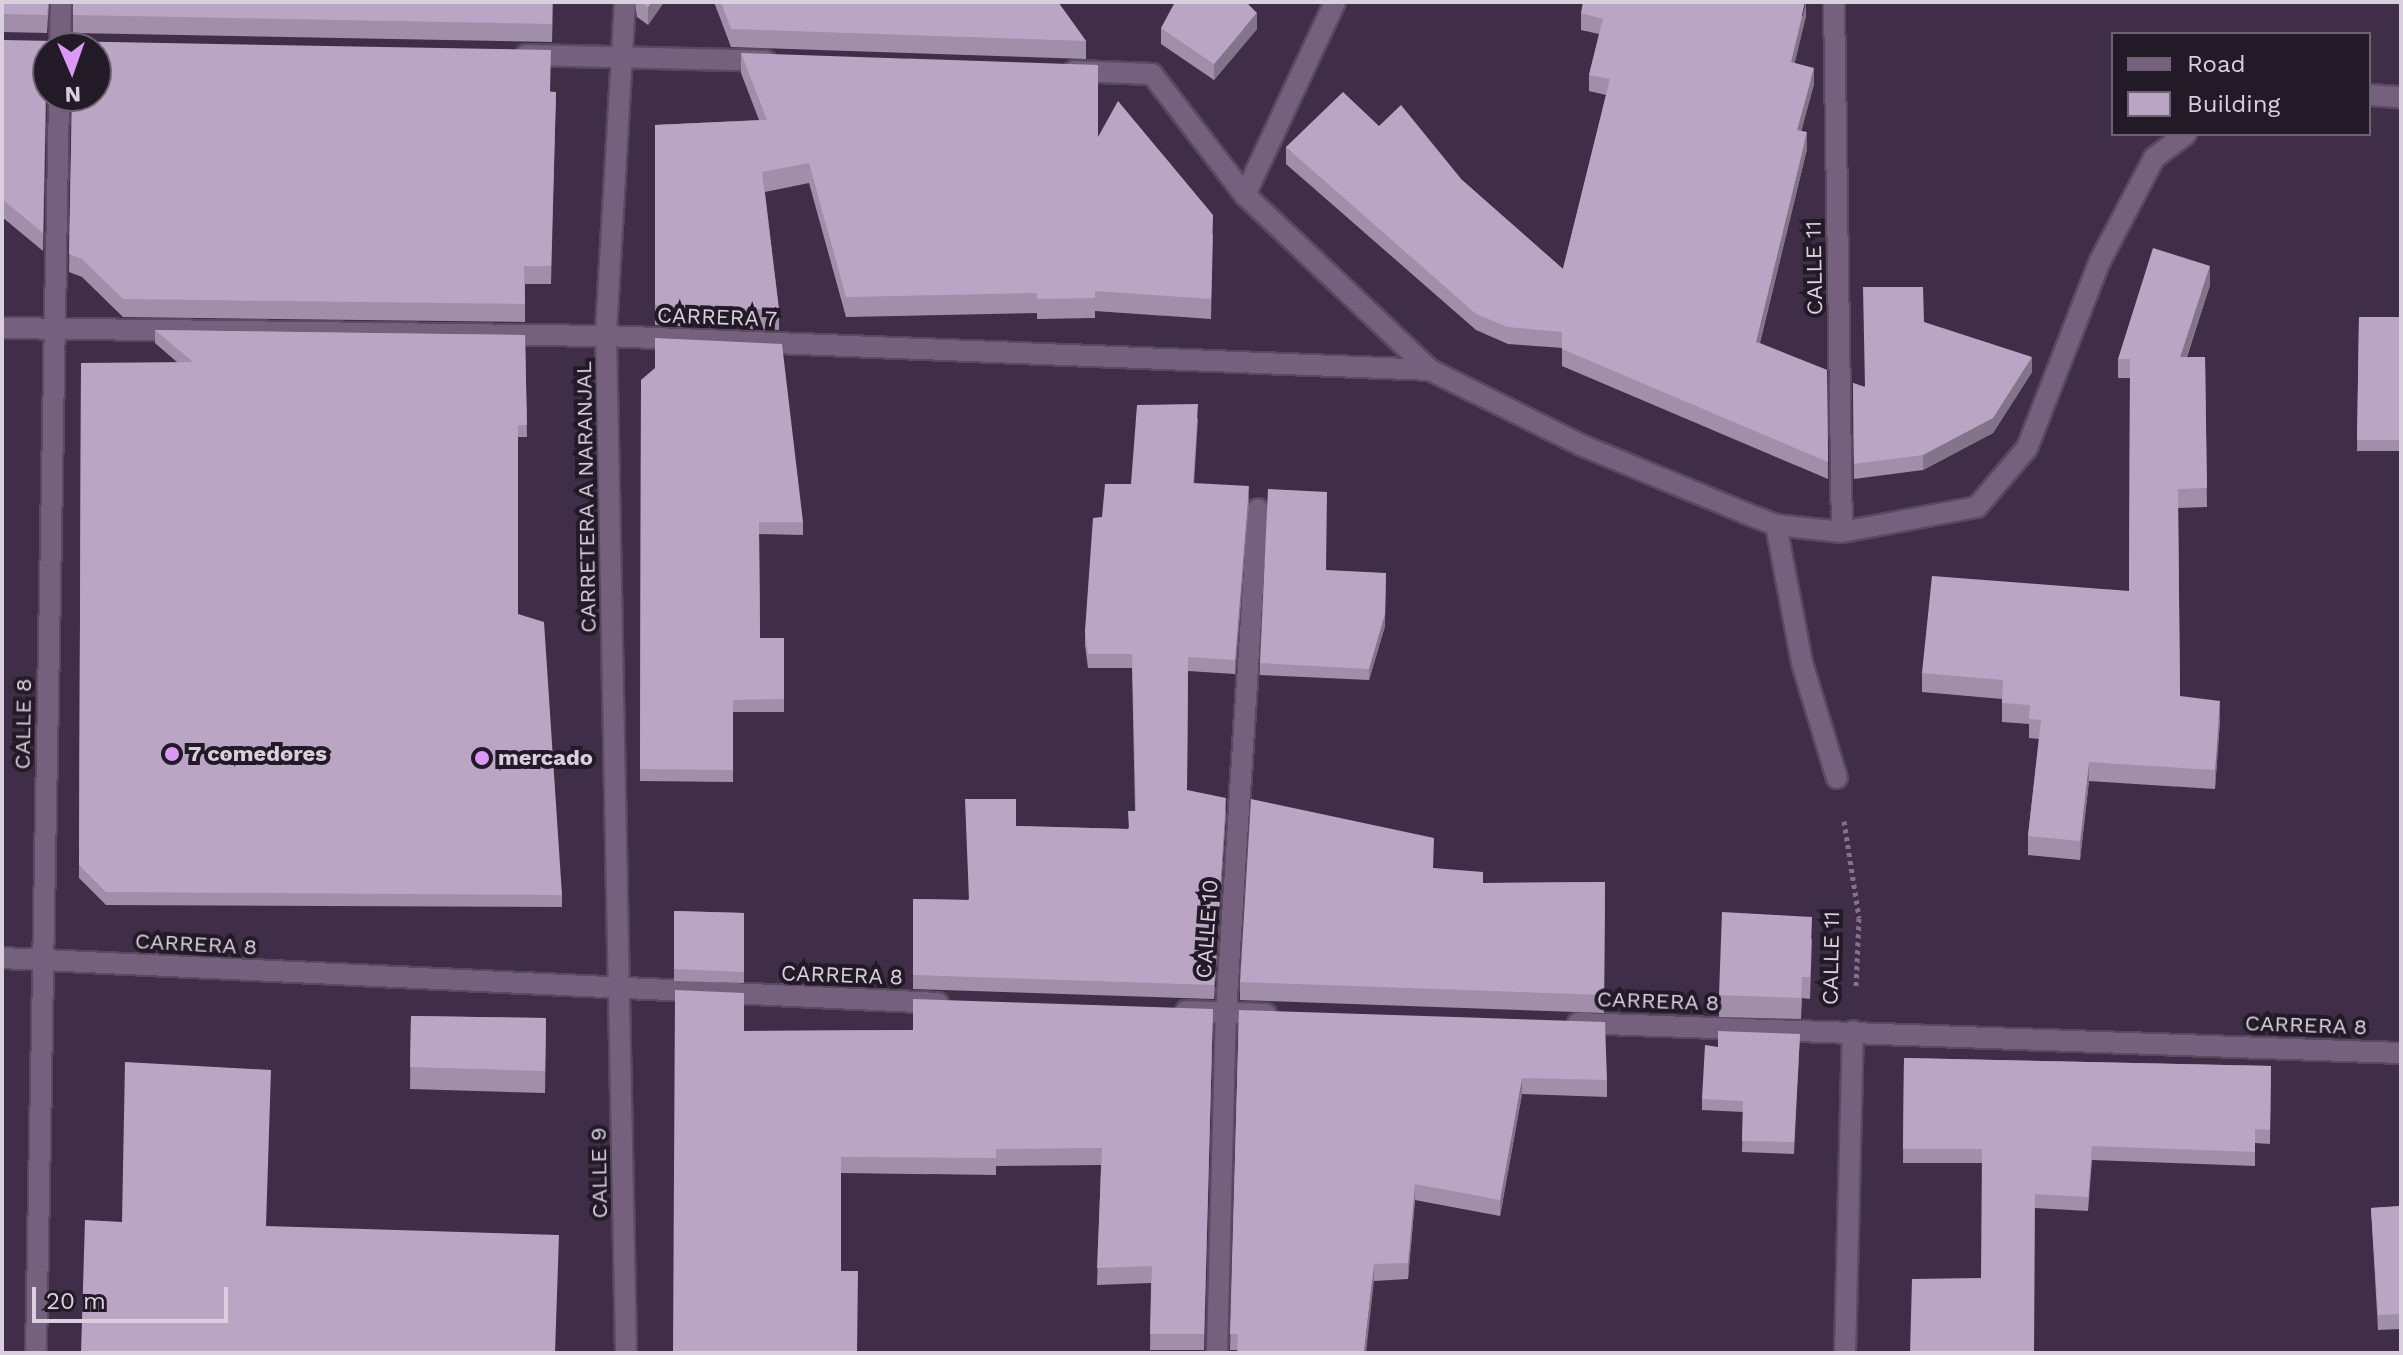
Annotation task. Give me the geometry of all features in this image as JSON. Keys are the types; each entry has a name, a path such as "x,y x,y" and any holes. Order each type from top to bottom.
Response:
{"street":[{"path":"61,2 64,32"},
{"name":"CARRETERA A NARANJAL","path":"621,992 606,336 625,56 625,2"},
{"path":"1245,195 1335,2"},
{"name":"CALLE 11","path":"1834,2 1842,532"},
{"path":"499,54 785,62"},
{"path":"1056,71 1152,74 1245,195 1430,370 1581,445 1776,525 1842,532 1977,507 2027,448 2100,261 2154,158 2183,136"},
{"path":"2371,95 2401,97"},
{"name":"CALLE 8","path":"36,1353 59,112"},
{"name":"CARRERA 7","path":"2,328 606,336 1430,370"},
{"name":"CALLE 10","path":"1217,1353 1226,1013 1258,509"},
{"path":"1776,525 1802,663 1837,778"},
{"name":"CARRERA 8","path":"2,958 621,992 955,1003"},
{"name":"CALLE 9","path":"621,992 626,1353"},
{"path":"1162,1011 1289,1015"},
{"name":"CARRERA 8","path":"1555,1022 2401,1053"},
{"name":"CALLE 11","path":"1845,1353 1853,1031"}],"path":[{"name":"CALLE 11","path":"1837,778 1859,918 1853,1031"}],"building":[{"path":"2,2 48,2 47,15 2,14"},
{"path":"73,2 552,2 552,24 73,15"},
{"path":"721,2 1058,2 1086,41 731,29"},
{"path":"1175,2 1246,2 1257,13 1214,64 1161,28"},
{"path":"1583,2 1805,2 1791,62 1814,68 1797,130 1807,132 1756,342 1827,370 1828,462 1562,349 1562,332 1508,327 1476,314 1286,147 1343,92 1379,126 1401,105 1462,180 1563,269 1610,79 1589,75 1603,19 1581,13"},
{"path":"2,40 32,41 32,112 45,112 43,233 2,199"},
{"path":"112,42 551,50 550,92 556,92 551,266 524,266 525,304 123,299 82,259 69,254 72,112 112,112"},
{"path":"741,53 1098,65 1098,137 1118,101 1213,215 1211,299 1095,291 1095,298 1037,299 1037,293 846,297 809,163 762,172 779,310 655,305 655,125 767,120"},
{"path":"2153,248 2210,266 2180,357 2205,357 2207,488 2178,489 2180,696 2220,701 2215,770 2089,762 2080,841 2028,836 2041,720 2029,719 2030,705 2002,703 2003,680 1922,673 1932,576 2129,591 2130,359 2118,359"},
{"path":"1863,287 1923,287 1924,322 2032,357 1993,418 1923,455 1854,464 1853,383 1865,387"},
{"path":"2359,317 2401,317 2401,440 2357,440"},
{"path":"155,330 525,335 527,425 518,425 518,614 544,622 562,895 106,892 79,865 81,363 193,362"},
{"path":"655,338 782,344 803,522 759,522 760,638 784,638 784,699 733,700 733,770 640,769 641,380 655,368"},
{"path":"1198,404 1193,483 1249,486 1235,660 1188,657 1187,790 1226,798 1214,985 913,975 913,899 969,900 965,799 1016,799 1016,826 1129,829 1128,811 1136,811 1132,654 1088,654 1085,631 1093,518 1102,517 1105,484 1131,484 1137,405"},
{"path":"1268,489 1327,492 1326,570 1386,573 1385,614 1369,669 1260,663"},
{"path":"1251,799 1434,838 1433,868 1483,872 1483,883 1605,882 1604,995 1240,982"},
{"path":"674,911 744,913 744,972 674,969"},
{"path":"1722,912 1812,917 1810,977 1802,977 1801,998 1719,995"},
{"path":"675,990 744,993 744,1031 913,1030 913,999 1213,1009 1204,1334 1150,1334 1152,1266 1097,1268 1102,1148 996,1149 996,1158 841,1157 841,1271 858,1271 857,1353 673,1353"},
{"path":"1239,1010 1605,1022 1607,1080 1522,1078 1500,1200 1415,1184 1408,1263 1374,1264 1364,1353 1237,1353 1238,1334 1230,1334"},
{"path":"411,1016 546,1018 545,1071 410,1067"},
{"path":"1718,1031 1800,1034 1794,1142 1742,1141 1743,1101 1702,1099 1705,1045 1718,1047"},
{"path":"1904,1058 2271,1066 2270,1130 2255,1129 2255,1152 2092,1146 2088,1197 2035,1194 2034,1353 1910,1353 1912,1279 1981,1278 1982,1149 1903,1149"},
{"path":"125,1062 271,1070 266,1226 559,1235 555,1353 81,1353 85,1220 122,1222"},
{"path":"2401,1206 2401,1314 2378,1315 2371,1208"}],"place":[{"name":"7 comedores","path":"172,754"},
{"name":"mercado","path":"482,758"}]}
